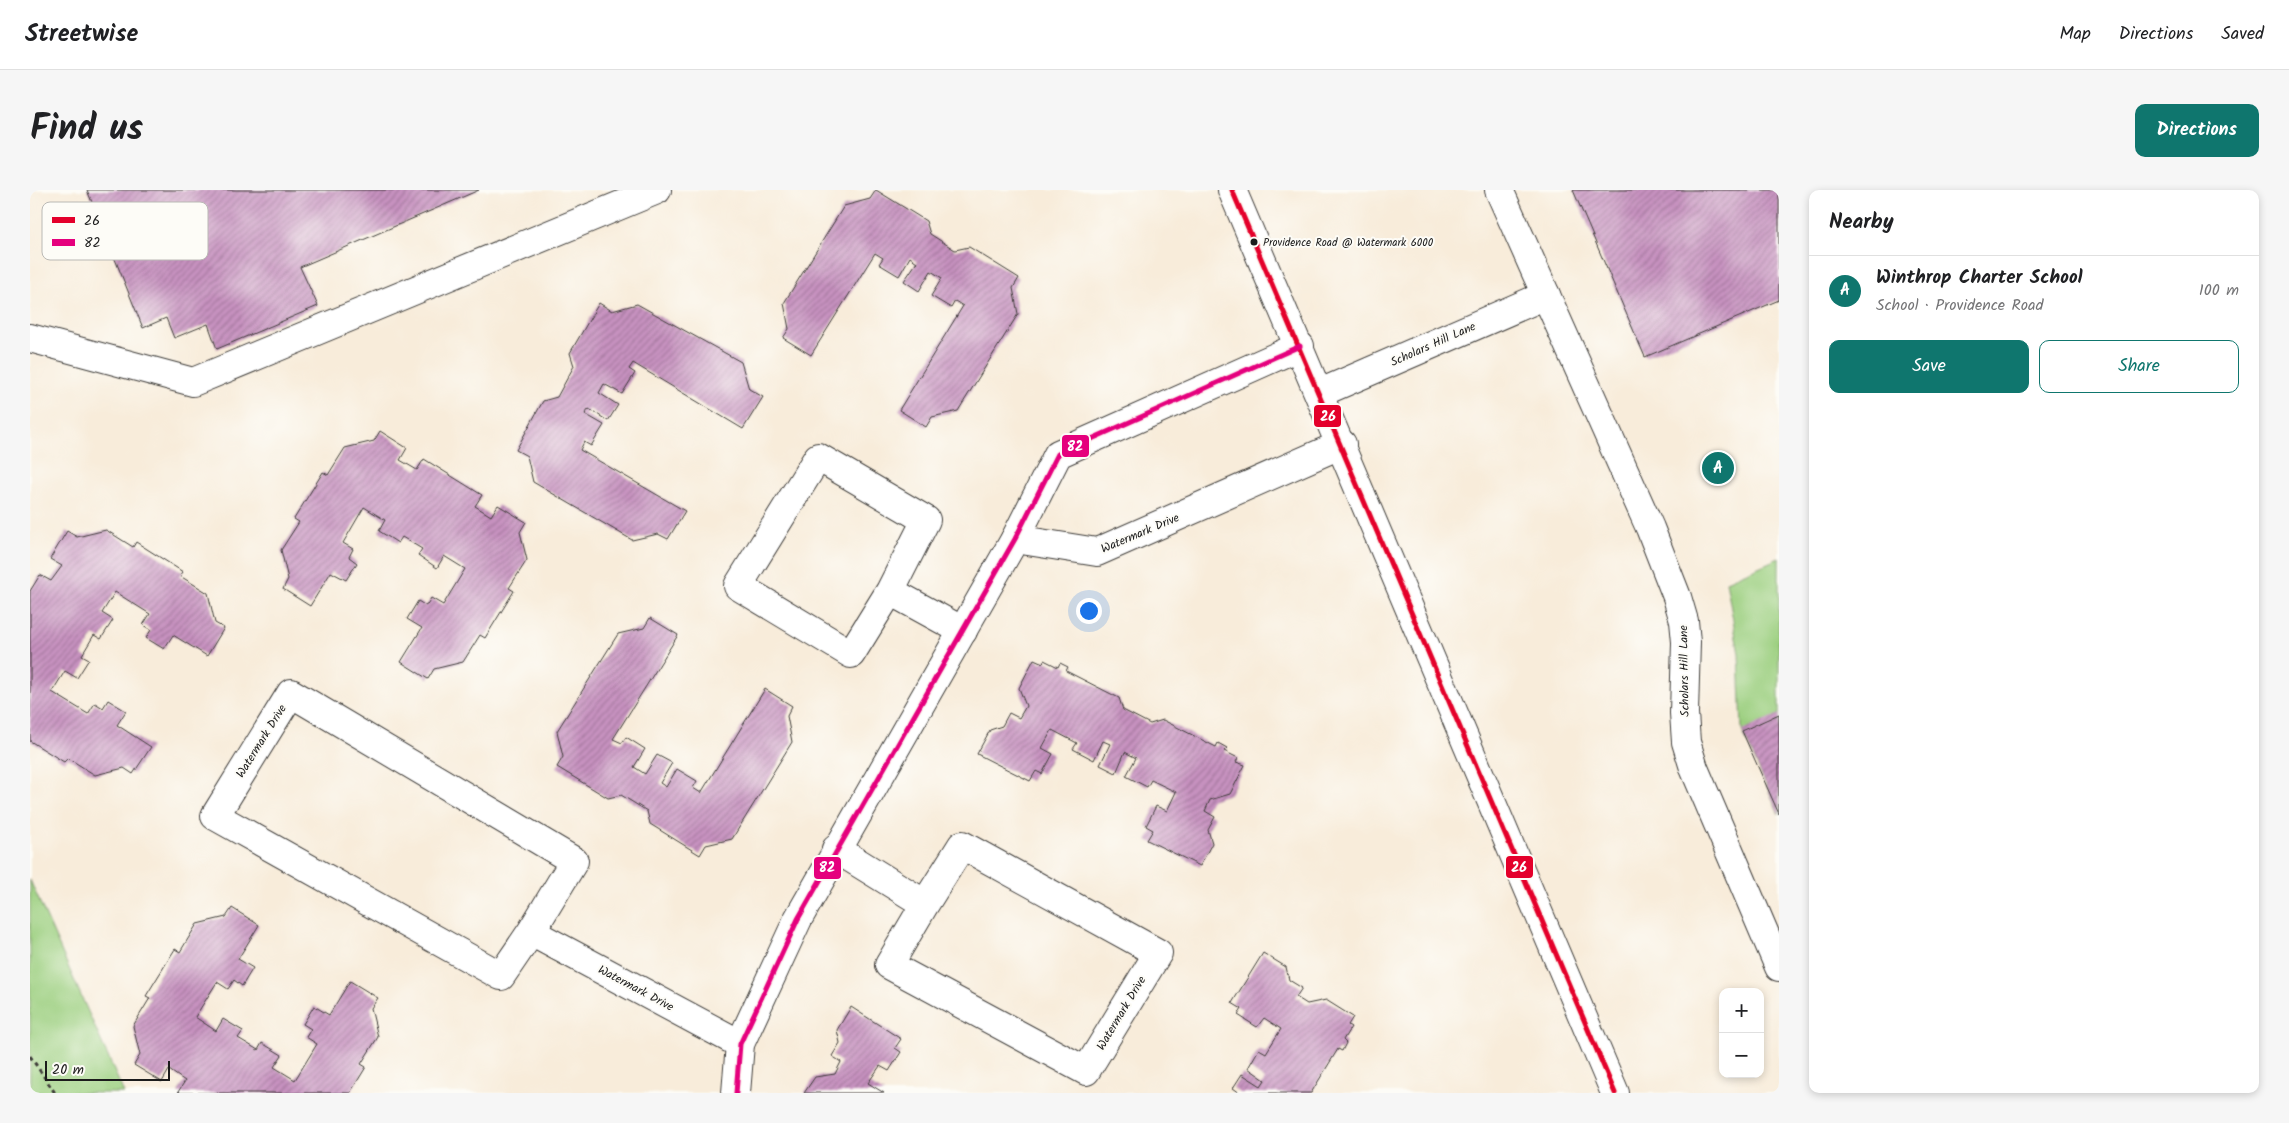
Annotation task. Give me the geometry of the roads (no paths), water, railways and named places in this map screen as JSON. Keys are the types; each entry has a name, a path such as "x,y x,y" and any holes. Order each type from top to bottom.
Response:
{"street":[{"path":"30,338 193,382 657,190"},
{"path":"1232,190 1342,444 1615,1093"},
{"name":"Scholars Hill Lane","path":"1499,190 1650,528 1677,597 1684,621 1686,642 1684,713 1686,742 1694,768 1779,966"},
{"name":"Scholars Hill Lane","path":"1320,393 1546,295"},
{"path":"736,1093 740,1044 798,919 836,849 1015,540 1058,454 1300,346"},
{"name":"Watermark Drive","path":"1015,540 1097,552 1342,444"},
{"path":"818,457 926,520 890,591 851,654 738,586 818,457"},
{"path":"890,591 963,631"},
{"name":"Watermark Drive","path":"291,693 574,861 531,932 500,976 215,816 291,693"},
{"name":"Watermark Drive","path":"962,845 1158,953 1086,1071 889,965 925,904 962,845"},
{"path":"836,849 925,904"},
{"name":"Watermark Drive","path":"531,932 740,1044"}],"place":[{"name":"Providence Road @ Watermark 6000","path":"1254,242"},
{"name":"Winthrop Charter School","path":"1718,468"}]}
